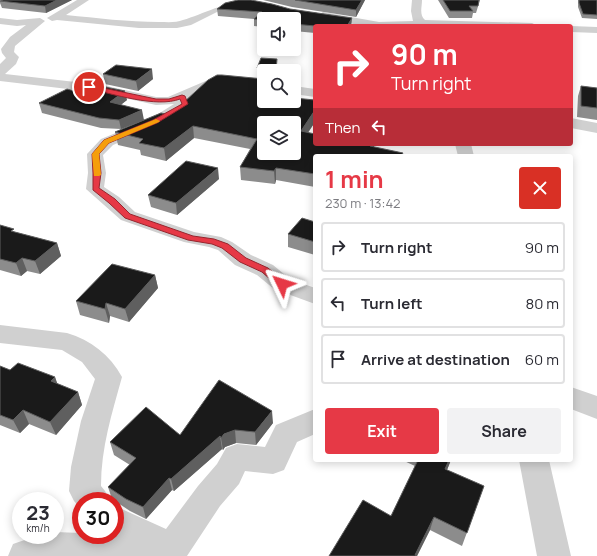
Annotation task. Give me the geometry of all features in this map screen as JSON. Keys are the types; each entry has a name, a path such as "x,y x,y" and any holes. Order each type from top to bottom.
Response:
{"street":[{"path":"57,17 84,0"},
{"path":"0,21 17,23 57,17 139,25 177,25 187,23 222,6 241,0 258,3"},
{"path":"417,0 416,11 417,20 419,24"},
{"path":"313,14 370,24"},
{"path":"0,71 12,61 13,57 7,50 10,44 26,30 40,21 37,21"},
{"path":"573,29 597,30"},
{"path":"0,77 102,89 156,101 170,101 215,81 223,80 257,84"},
{"path":"301,91 313,93"},
{"path":"182,96 185,104 155,122 107,142 95,154 97,173 95,189 112,201 128,216 191,238 214,242 225,246 243,260 265,270 282,284 313,295"},
{"path":"573,124 597,128"},
{"path":"0,334 67,342 91,355 109,377 95,421 86,467 86,492"},
{"path":"573,399 597,408"},
{"path":"174,553 209,496 228,474 237,457 273,461 286,434 313,422"},
{"path":"534,462 554,556"},
{"path":"124,527 174,553"},
{"path":"24,556 48,549 174,553"}],"building":[{"path":"57,0 45,6 0,1"},
{"path":"238,0 251,0 290,9 352,18 348,24 313,24 313,26 301,25 301,12 262,12 217,9 225,3"},
{"path":"295,0 362,0 356,10"},
{"path":"443,0 479,0 478,6 469,6 473,11 450,11"},
{"path":"579,0 597,0 597,15 583,14"},
{"path":"261,58 277,59 277,64 259,64"},
{"path":"116,65 152,69 136,81 103,74"},
{"path":"217,75 257,78 257,108 301,108 301,99 313,100 313,113 301,131 301,116 257,116 257,139 193,126 164,148 139,143 143,139 115,132 161,113 170,115 208,80"},
{"path":"90,84 125,91 110,102 142,110 119,120 99,118 39,103 67,89 78,92"},
{"path":"581,86 597,88 597,108 581,106"},
{"path":"301,131 313,134 313,146 370,146 403,153 313,154 313,174 276,168 274,171 240,167 257,139 257,160 301,160"},
{"path":"186,161 218,168 176,203 148,195"},
{"path":"302,218 313,221 313,241 288,234"},
{"path":"0,225 14,229 11,231 57,243 35,261 22,258 16,263 0,259"},
{"path":"112,264 155,275 125,309 106,303 105,309 76,301"},
{"path":"18,363 55,377 51,381 78,392 50,422 23,410 13,420 0,415 0,366 10,370"},
{"path":"219,380 272,411 255,432 235,430 224,434 221,438 220,436 171,479 169,478 143,507 124,498 124,492 116,492 108,487 136,458 110,442 146,407 180,435"},
{"path":"417,462 448,462 445,469 484,486 467,533 434,517 415,555 417,556 329,556 363,500 391,516"}],"slow traffic":[{"path":"97,175 95,154 107,142 156,121"}],"route":[{"path":"89,87 156,101 170,101 182,96 185,104 155,122 107,142 95,154 97,173 95,189 112,201 128,216 191,238 214,242 225,246 243,260 265,270 282,284"}]}
